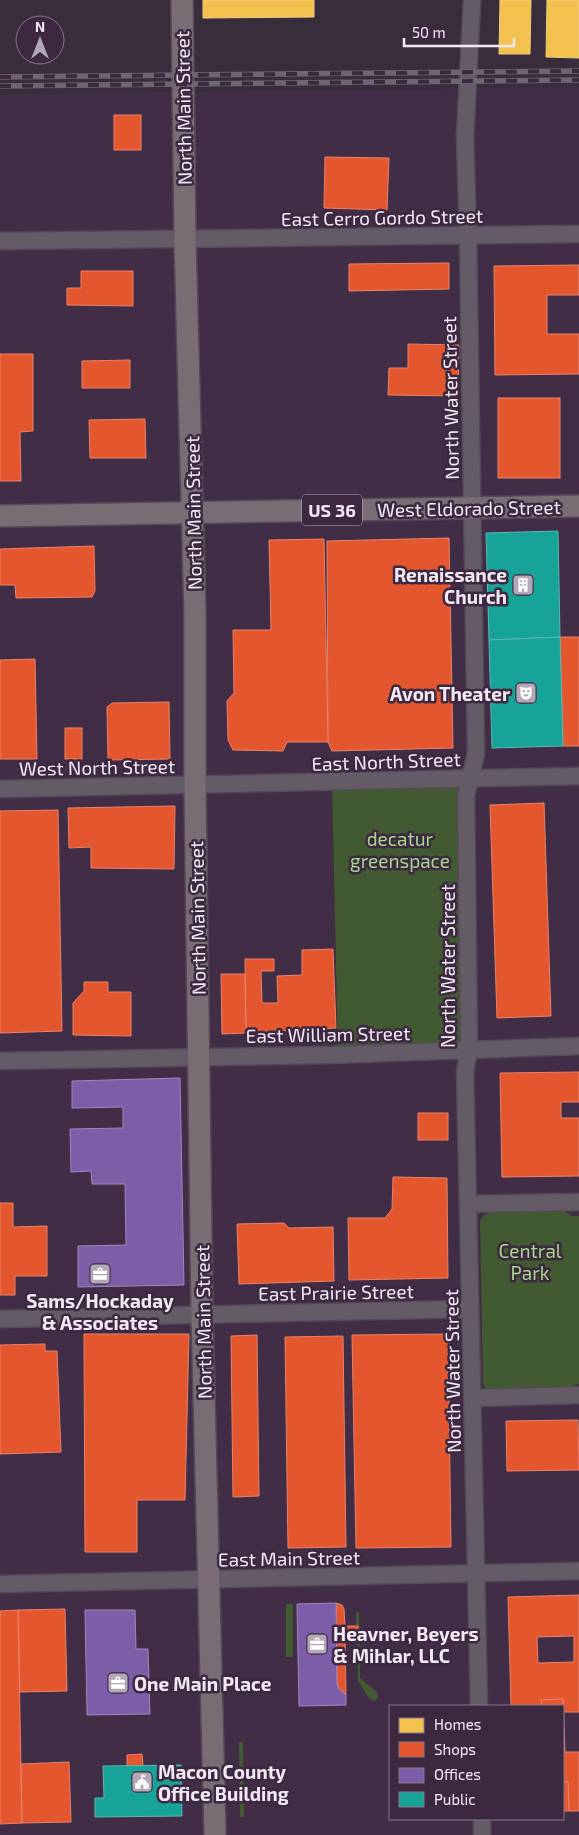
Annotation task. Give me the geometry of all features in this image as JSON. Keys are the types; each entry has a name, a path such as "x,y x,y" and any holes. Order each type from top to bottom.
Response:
{"main road":[{"name":"North Main Street","path":"182,0 185,240 195,616 195,785 202,1315 215,1835"},
{"name":"West Eldorado Street","path":"0,516 579,506"}],"street":[{"name":"North Water Street","path":"472,0 465,138 476,754 466,795 468,1050 465,1072 479,1705"},
{"name":"East Cerro Gordo Street","path":"0,241 579,234"},
{"name":"East North Street","path":"195,785 579,776"},
{"name":"West North Street","path":"0,789 195,785"},
{"name":"East William Street","path":"0,1061 198,1058 579,1046"},
{"path":"468,1204 579,1202"},
{"name":"East Prairie Street","path":"0,1319 470,1309"},
{"path":"472,1398 579,1395"},
{"name":"East Main Street","path":"0,1584 579,1571"},
{"path":"482,1820 482,1835"}],"shaded area":[{"path":"579,87 579,1835 0,1835 0,94"}],"green space":[{"name":"decatur greenspace","path":"470,778 469,1050 338,1054 332,782"},
{"name":"Central Park","path":"564,1211 572,1216 579,1216 579,1384 566,1391 487,1390 483,1384 480,1221 482,1217 493,1212"},
{"path":"286,1604 293,1604 293,1657 286,1657"},
{"path":"356,1612 359,1612 360,1678 377,1692 378,1698 374,1701 369,1698 358,1681"},
{"path":"239,1742 243,1742 244,1817 240,1817"}],"building: Homes":[{"path":"203,0 314,0 314,17 203,18"},
{"path":"500,0 531,0 530,54 499,54"},
{"path":"547,0 579,0 579,58 546,57"}],"building: Shops":[{"path":"114,115 141,115 141,150 114,150"},
{"path":"325,157 389,158 387,210 324,208"},
{"path":"449,263 449,289 349,291 349,264"},
{"path":"579,265 579,295 547,295 547,334 579,334 579,374 495,375 494,266"},
{"path":"81,271 133,271 133,306 67,305 67,288 81,288"},
{"path":"408,344 459,345 458,396 388,395 389,368 408,368"},
{"path":"0,354 33,354 33,431 20,432 21,481 0,481"},
{"path":"130,360 130,388 82,388 82,361"},
{"path":"498,398 560,398 560,478 498,478"},
{"path":"145,419 146,458 90,458 89,420"},
{"path":"449,538 453,748 332,751 328,742 327,541"},
{"path":"324,539 328,742 287,742 283,751 233,750 228,740 227,701 234,693 233,630 271,630 269,540"},
{"path":"94,546 95,591 92,597 16,598 15,585 0,585 0,549"},
{"path":"560,637 579,637 579,746 563,746"},
{"path":"35,659 37,759 0,759 0,660"},
{"path":"169,702 170,759 108,760 107,707 112,703"},
{"path":"65,728 82,728 82,759 65,759"},
{"path":"544,803 551,1016 497,1018 490,805"},
{"path":"175,806 174,869 91,868 91,847 69,848 68,808"},
{"path":"58,810 62,1031 0,1033 0,811"},
{"path":"333,949 336,1028 246,1033 245,959 274,959 274,971 261,971 262,1003 278,1003 277,976 302,975 302,950"},
{"path":"221,974 245,974 246,1033 222,1034"},
{"path":"84,982 108,982 108,992 131,992 131,1036 73,1035 73,1003 84,991"},
{"path":"579,1072 579,1102 561,1102 561,1118 579,1118 579,1176 502,1177 500,1073"},
{"path":"418,1113 448,1113 448,1140 418,1140"},
{"path":"393,1177 447,1178 448,1278 349,1280 348,1218 385,1218 392,1209"},
{"path":"0,1203 13,1203 13,1227 47,1226 47,1276 15,1276 15,1295 0,1295"},
{"path":"284,1223 289,1228 333,1227 334,1281 239,1284 237,1224"},
{"path":"84,1334 189,1334 185,1500 137,1500 137,1552 85,1552"},
{"path":"448,1334 451,1547 356,1548 352,1335"},
{"path":"257,1335 259,1496 233,1497 231,1336"},
{"path":"343,1336 346,1547 288,1548 285,1337"},
{"path":"45,1344 45,1351 57,1351 61,1452 0,1454 0,1345"},
{"path":"578,1420 579,1470 507,1471 506,1421"},
{"path":"579,1595 579,1712 564,1712 563,1699 541,1700 542,1705 511,1705 508,1597","holes":["574,1636 574,1662 538,1663 537,1637"]},
{"path":"336,1603 342,1605 344,1609 345,1626 358,1626 358,1637 345,1637 346,1695 339,1689 337,1684"},
{"path":"65,1609 67,1691 20,1692 18,1610"},
{"path":"18,1610 22,1823 0,1824 0,1611"},
{"path":"563,1699 563,1705 542,1705 541,1700"},
{"path":"564,1752 579,1752 579,1811 569,1811 568,1782 564,1782"},
{"path":"142,1754 143,1766 127,1766 127,1755"},
{"path":"69,1762 71,1822 22,1823 21,1764"},
{"path":"564,1782 568,1782 569,1811 564,1811"}],"building: Offices":[{"path":"180,1078 184,1285 78,1287 78,1246 126,1245 125,1184 92,1184 91,1171 71,1172 70,1129 123,1128 123,1107 72,1108 72,1081"},
{"name":"Heavner, Beyers & Mihlar, LLC","path":"336,1603 337,1684 339,1689 346,1695 346,1705 299,1706 297,1604"},
{"name":"One Main Place","path":"85,1610 135,1610 136,1649 148,1649 150,1714 87,1715"}],"building: Public":[{"name":"Renaissance Church","path":"558,531 560,637 489,640 486,533"},
{"name":"Avon Theater","path":"560,637 563,746 492,748 489,640"},
{"name":"Macon County Office Building","path":"181,1765 182,1816 95,1817 95,1798 104,1798 103,1766"}],"railway":[{"path":"0,77 579,71"},
{"path":"0,86 579,80"}],"place":[{"name":"Renaissance Church","path":"523,585"},
{"name":"Avon Theater","path":"526,693"},
{"name":"Sams/Hockaday & Associates","path":"100,1274"},
{"name":"Heavner, Beyers & Mihlar, LLC","path":"317,1644"},
{"name":"One Main Place","path":"118,1683"},
{"name":"Macon County Office Building","path":"142,1782"}]}
